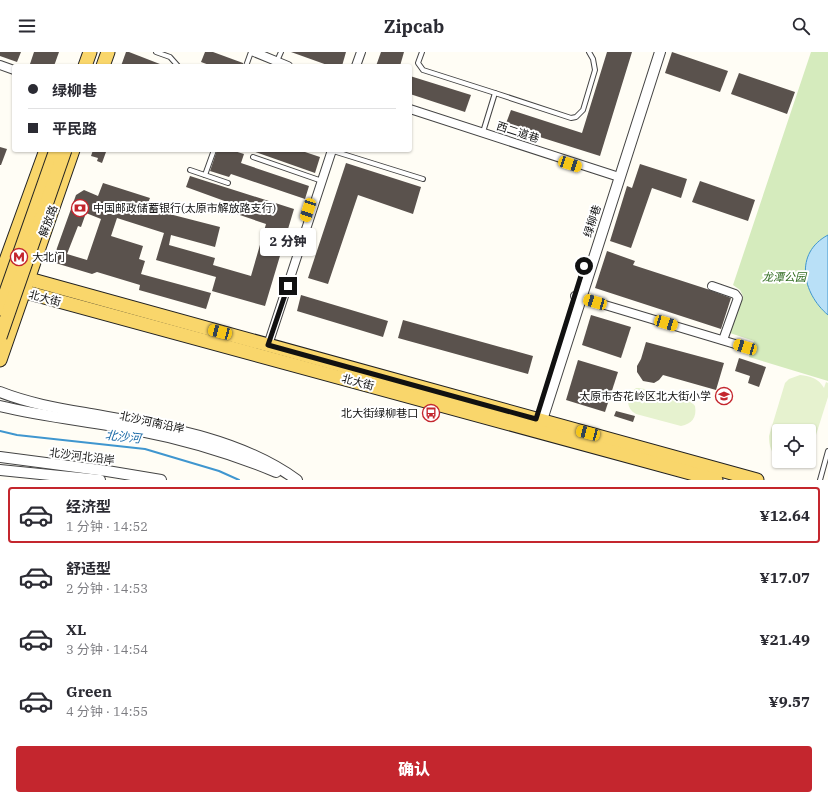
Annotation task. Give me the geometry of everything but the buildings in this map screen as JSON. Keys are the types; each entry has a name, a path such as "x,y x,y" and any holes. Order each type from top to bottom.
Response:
{"main road":[{"path":"77,64 80,52"},
{"path":"86,64 90,52"},
{"path":"96,64 100,52"},
{"path":"104,64 108,52"},
{"path":"45,152 1,273 756,480"},
{"name":"解放路","path":"0,308 55,152"},
{"name":"解放路","path":"0,337 65,152"},
{"name":"解放路","path":"0,360 72,152"},
{"name":"北大街","path":"0,285 504,421 716,480"}],"street":[{"path":"254,52 282,64"},
{"path":"357,64 361,52"},
{"path":"361,64 364,52"},
{"name":"绿柳巷","path":"539,420 655,52"},
{"name":"绿柳巷","path":"616,178 660,52"},
{"path":"0,65 12,69"},
{"name":"西二道巷","path":"412,110 616,178"},
{"name":"西二道巷","path":"412,113 482,133"},
{"path":"266,345 330,152"},
{"path":"712,286 732,292 738,298 723,340"},
{"path":"578,297 745,347"},
{"path":"0,392 28,401 161,427 219,442 256,455 280,468 296,480"},
{"name":"北沙河南沿岸","path":"0,406 136,430 194,443 296,480"},
{"name":"北沙河北沿岸","path":"0,457 107,471 161,480"},
{"path":"0,470 100,480"}],"lane":[{"path":"156,52 170,57 176,64"},
{"path":"247,64 251,52"},
{"path":"277,62 281,52"},
{"path":"422,52 418,63 423,70 571,118 576,117 583,110 595,70 593,59 589,52"},
{"path":"482,133 495,93"},
{"path":"205,175 213,152"},
{"path":"337,152 423,179"},
{"path":"253,157 320,180"},
{"path":"190,170 228,183"},
{"path":"820,480 828,451"}],"green space":[{"name":"龙潭公园","path":"811,52 828,52 828,381 749,357 754,341 730,333 743,296 740,290 733,285"},
{"path":"800,375 808,376 820,382 824,388 826,382 828,383 828,397 816,435 816,424 773,424 785,383 789,379"},
{"path":"636,388 658,391 685,399 695,406 693,419 688,424 681,426 636,414 630,408 628,401 630,394"},
{"path":"772,426 772,451 769,443 769,436"}],"water":[{"path":"828,235 828,315 812,296 806,274 806,262 810,252 817,243"}],"waterway":[{"name":"北沙河","path":"0,431 17,435 145,449 219,471 239,480"}],"place":[{"name":"中国邮政储蓄银行(太原市解放路支行)","path":"80,208"},
{"name":"大北门","path":"19,257"},
{"name":"太原市杏花岭区北大街小学","path":"724,396"},
{"name":"北大街绿柳巷口","path":"431,413"}],"route":[{"path":"288,286 268,345 536,419 584,266"}]}
